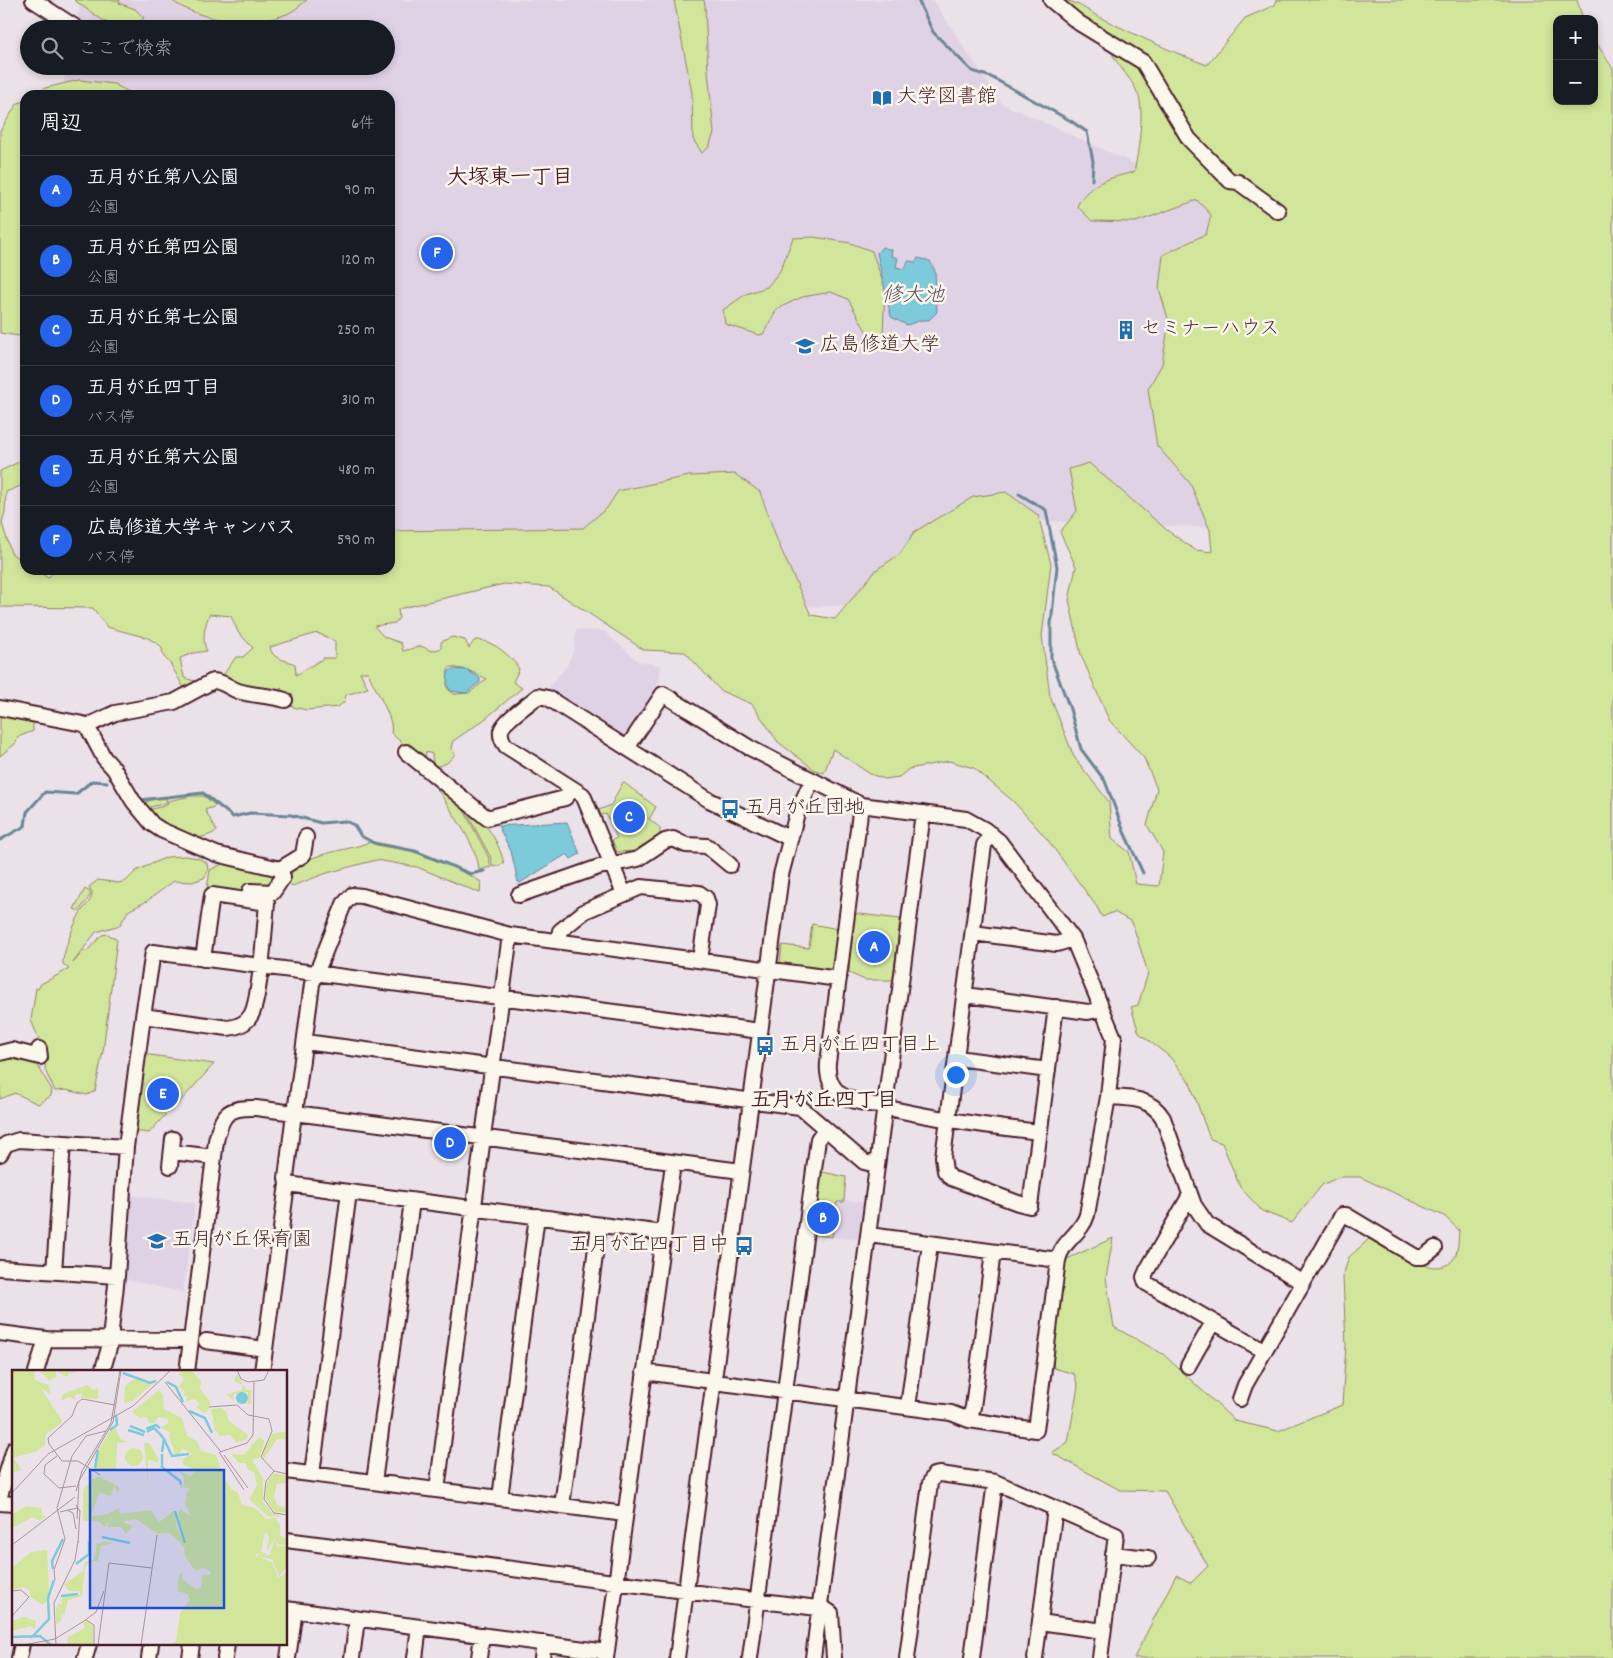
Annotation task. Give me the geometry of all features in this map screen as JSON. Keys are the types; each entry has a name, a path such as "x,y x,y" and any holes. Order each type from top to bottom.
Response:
{"street":[{"path":"33,0 64,20"},
{"path":"1051,0 1079,22 1143,62 1188,139 1230,180 1238,182 1278,211"},
{"path":"87,726 115,713 174,702 213,681 219,681 239,692 269,695 285,700"},
{"path":"628,748 662,694 750,748 861,805 966,819 999,841 1073,939 1114,1038 1108,1097 1088,1215 1081,1228 1062,1249 1058,1260 1036,1430 969,1420 951,1413 722,1383"},
{"path":"624,894 582,796 506,746 502,740 501,731 504,724 538,696 548,698 709,800 789,838"},
{"path":"0,708 66,719 87,726 133,801 152,824 161,830 216,854 280,869 303,855 306,837"},
{"path":"406,752 487,818 565,798 573,789"},
{"path":"678,1658 781,874 789,838 812,780"},
{"path":"861,805 828,1063 829,1077 833,1087 841,1094 853,1100 884,1107 949,1121 1040,1132"},
{"path":"813,1658 924,813"},
{"path":"991,834 984,846 943,1161 948,1176 1030,1206 1056,1007"},
{"path":"519,895 611,864 638,859 665,841 673,839 686,845 707,846 730,865"},
{"path":"248,900 250,891 273,892 283,877 280,869"},
{"path":"559,941 560,931 582,913 644,886 703,895 708,906 700,960"},
{"path":"142,1016 222,1027 238,1026 249,1018 254,1010 267,902 212,895 203,959"},
{"path":"262,1370 312,984 344,904 352,895 510,935 839,979"},
{"path":"973,933 1057,944 1073,939"},
{"path":"437,1490 510,935"},
{"path":"102,1370 110,1338 117,1276 126,1147 151,954 260,966 760,1031"},
{"path":"965,995 1088,1012 1102,1009"},
{"path":"305,1042 800,1107 864,1162 877,1165"},
{"path":"0,1053 12,1050 38,1058 42,1056 39,1049"},
{"path":"957,1058 1048,1070"},
{"path":"1108,1097 1144,1101 1160,1114 1199,1214 1216,1231 1303,1282"},
{"path":"187,1370 214,1157 221,1124 224,1116 230,1111 248,1108 294,1117 484,1133 741,1171"},
{"path":"750,1658 818,1139 825,1129"},
{"path":"0,1154 6,1144 15,1140 126,1147"},
{"path":"54,1272 63,1143"},
{"path":"170,1166 173,1145 214,1157"},
{"path":"288,1658 290,1610 544,1643 606,1655 662,1233 672,1171"},
{"path":"287,1184 662,1233"},
{"path":"312,1474 349,1192"},
{"path":"1190,1195 1144,1277 1149,1285 1264,1351"},
{"path":"374,1482 412,1200"},
{"path":"1240,1399 1245,1385 1264,1351 1344,1214 1416,1257 1422,1257 1435,1248"},
{"path":"500,1498 537,1216"},
{"path":"562,1506 599,1225"},
{"path":"869,1236 1058,1260"},
{"path":"908,1408 930,1244"},
{"path":"969,1420 973,1408 993,1252"},
{"path":"0,1268 117,1276"},
{"path":"1188,1366 1213,1322"},
{"path":"0,1333 46,1339 191,1340"},
{"path":"37,1370 46,1339"},
{"path":"206,1341 265,1349"},
{"path":"644,1372 705,1380"},
{"path":"0,1496 12,1456"},
{"path":"288,1471 625,1514"},
{"path":"907,1658 931,1480 934,1476 940,1474 995,1482 1116,1535 1100,1658"},
{"path":"972,1658 995,1482"},
{"path":"1035,1658 1055,1509"},
{"path":"288,1540 825,1609 831,1614 834,1658"},
{"path":"1113,1554 1148,1558"},
{"path":"352,1658 357,1619"},
{"path":"1040,1622 1103,1631"},
{"path":"415,1658 420,1627"},
{"path":"479,1658 482,1635"},
{"path":"542,1658 544,1643"}],"shaded area":[{"name":"広島修道大学","path":"81,0 933,0 1001,103 1221,203 1221,528 970,518 873,605 789,607 614,533 395,541 395,90 62,90 65,75 395,75 395,20 77,20"},
{"path":"576,630 604,631 638,661 661,666 658,685 628,736 621,738 549,687 566,667 574,650"},
{"name":"五月が丘保育園","path":"128,1195 195,1203 183,1292 122,1279"},
{"path":"844,1200 868,1203 863,1240 832,1237 837,1201 843,1202"}],"green space":[{"path":"74,0 120,0 119,3 135,9 144,18 142,20 102,20"},
{"path":"171,0 307,0 287,14 264,20 226,20 196,13"},
{"path":"674,0 704,0 714,133 709,147 702,153 693,139 692,93"},
{"path":"1058,0 1077,4 1129,32 1207,65 1245,18 1275,5 1277,0 1577,0 1582,15 1553,15 1553,105 1598,105 1598,45 1613,69 1613,1658 1134,1658 1176,1575 1191,1583 1208,1566 1165,1491 1120,1490 1052,1453 1068,1442 1078,1386 1074,1374 1054,1368 1052,1352 1063,1269 1067,1259 1113,1238 1106,1278 1114,1327 1163,1354 1235,1421 1278,1431 1342,1405 1346,1345 1343,1276 1349,1257 1369,1239 1410,1261 1434,1267 1444,1266 1452,1261 1456,1254 1459,1230 1444,1216 1360,1177 1339,1177 1322,1185 1292,1223 1262,1211 1240,1187 1222,1143 1210,1139 1190,1083 1170,1057 1139,1033 1131,1007 1138,1005 1148,973 1132,922 1114,912 1102,917 1097,907 1047,839 1014,802 974,768 949,761 909,769 899,777 885,779 870,774 833,749 824,773 815,770 778,742 752,704 721,691 685,652 644,650 549,587 504,584 398,609 399,618 395,623 374,626 384,637 401,643 403,651 421,646 432,651 441,648 441,642 452,637 465,640 469,648 475,640 488,642 506,654 519,669 513,682 522,688 485,719 453,741 451,748 455,754 447,763 433,768 432,754 426,752 424,763 391,733 390,719 387,711 368,672 360,672 368,688 346,695 344,702 338,707 306,710 289,706 279,694 282,688 275,691 260,692 221,678 236,657 243,657 253,648 238,632 231,616 210,614 204,632 204,643 207,651 193,653 180,658 184,678 195,681 189,688 184,688 170,663 164,657 161,646 148,638 107,627 93,608 0,607 0,471 20,461 20,486 6,492 2,523 11,553 20,559 20,575 44,575 48,578 51,575 395,575 395,531 583,528 607,508 618,491 689,476 735,474 760,492 779,545 811,615 835,619 876,570 900,554 914,532 973,497 1006,492 1038,515 1051,564 1042,636 1050,696 1074,757 1109,802 1112,839 1129,852 1136,884 1159,886 1163,852 1147,825 1157,789 1144,758 1109,720 1081,655 1069,600 1076,567 1060,532 1077,511 1069,469 1089,463 1168,531 1195,550 1212,552 1210,530 1190,483 1157,446 1148,389 1162,364 1169,322 1159,288 1163,255 1206,234 1211,215 1197,200 1136,222 1092,221 1077,206 1094,186 1109,179 1134,172 1136,164 1140,133 1140,101 1135,87 1113,55 1108,40","holes":["317,633 335,641 335,658 324,658 296,675 295,664 276,657 270,647","451,667 468,670 487,679 469,693 454,694 447,688 448,670"]},
{"path":"79,80 114,84 125,90 42,90"},
{"path":"20,102 20,336 0,333 0,131 17,104"},
{"path":"814,237 850,243 872,251 885,288 883,336 870,338 848,299 831,292 802,297 777,309 763,334 759,335 725,324 723,310 746,294 767,287 780,271 793,238"},
{"path":"0,715 33,721 33,731 18,737 16,743 0,756"},
{"path":"431,779 458,799 488,856 491,867 479,870 473,849 467,837"},
{"path":"623,782 656,807 649,819 660,828 660,835 634,851 617,852 612,840 617,838 606,814 601,815 599,810 611,805"},
{"path":"191,796 204,796 216,806 205,810 217,831 196,838 187,837 171,830 145,811 167,805 168,801"},
{"path":"157,798 167,799 166,803 143,809 141,801 146,802"},
{"path":"461,802 476,815 493,836 504,864 493,867 490,856"},
{"path":"369,842 414,852 434,859 481,882 480,893 417,867 376,860 327,873 292,886 288,882 292,872 310,859"},
{"path":"186,856 198,858 207,863 208,871 204,878 192,882 174,881 147,901 128,911 120,925 96,932 73,963 83,951 87,951 102,935 108,934 117,940 103,1051 95,1091 87,1095 66,1090 55,1091 45,1070 46,1056 31,1020 36,988 38,989 41,984 69,969 63,964 63,959 78,916 91,898 92,892 89,887 98,880 118,883 126,881 136,871 167,857"},
{"path":"228,861 275,873 278,877 272,888 244,894 207,889 210,870"},
{"path":"85,889 90,892 90,896 79,911 74,909"},
{"path":"852,913 900,919 893,980 865,980 849,973"},
{"path":"812,924 838,929 833,966 828,970 780,964 782,945 809,948"},
{"path":"143,1054 214,1064 149,1133 133,1131"},
{"path":"8,1055 35,1061 52,1090 51,1096 38,1104 15,1093 0,1099 0,1058"},
{"path":"818,1171 846,1177 844,1202 837,1202 832,1237 810,1234"}],"water":[{"name":"修大池","path":"882,247 892,250 891,256 898,258 896,267 905,269 908,261 916,262 918,258 930,261 935,271 937,312 929,320 921,320 907,325 891,317 877,253"},
{"path":"453,669 467,670 480,678 480,682 466,693 450,691 447,684 448,672"},
{"path":"567,822 580,854 571,859 567,854 520,883 518,882 511,851 498,826"}],"waterway":[{"path":"918,0 933,32 972,71 991,77 1071,121 1087,132 1093,161 1092,180"},
{"path":"1019,494 1046,510 1057,567 1051,624 1051,658 1070,709 1081,749 1105,781 1124,832 1143,873"},
{"path":"0,840 25,826 27,812 45,792 76,794 92,781 107,782"},
{"path":"140,800 203,793 233,817 250,813 291,815 321,823 345,821 354,825 361,836 374,843 415,851 471,874 484,871"}],"place":[{"name":"大学図書館","path":"882,98"},
{"name":"広島修道大学キャンパス","path":"437,253"},
{"name":"セミナーハウス","path":"1126,330"},
{"name":"広島修道大学","path":"805,346"},
{"name":"五月が丘団地","path":"730,809"},
{"name":"五月が丘第七公園","path":"629,817"},
{"name":"五月が丘第八公園","path":"874,947"},
{"name":"五月が丘四丁目上","path":"765,1046"},
{"name":"五月が丘第六公園","path":"163,1094"},
{"name":"五月が丘四丁目","path":"450,1143"},
{"name":"五月が丘第四公園","path":"823,1218"},
{"name":"五月が丘保育園","path":"157,1241"},
{"name":"五月が丘四丁目中","path":"744,1246"}],"district":[{"name":"大塚東一丁目","path":"510,179"},
{"name":"五月が丘四丁目","path":"824,1102"}]}
